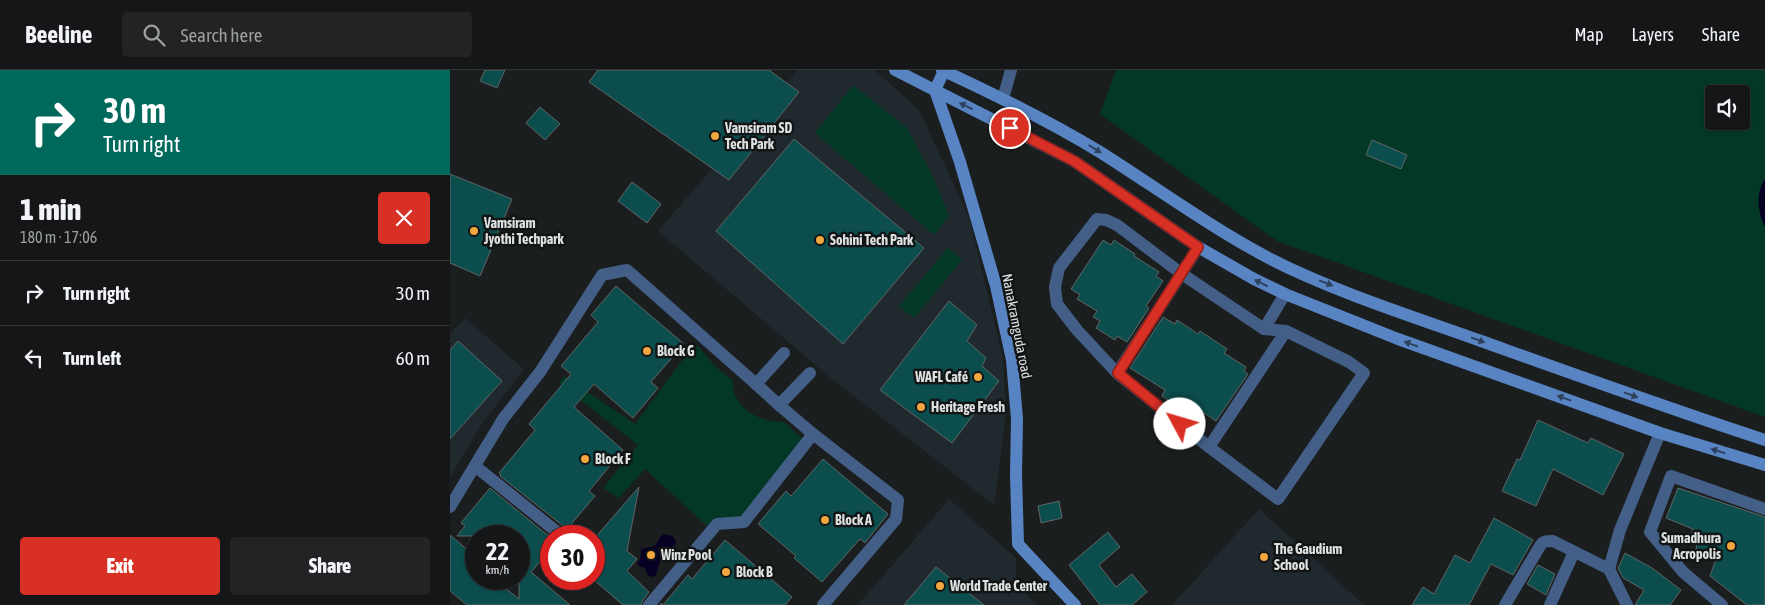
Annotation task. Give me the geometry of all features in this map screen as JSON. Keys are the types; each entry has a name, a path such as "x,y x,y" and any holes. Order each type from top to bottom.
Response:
{"main road":[{"path":"895,70 1074,161 1198,247 1254,279 1285,294 1412,344 1660,433 1765,465"},
{"path":"935,90 943,70 1003,99 1076,137 1211,223 1266,256 1302,274 1649,401 1765,440"},
{"name":"Nanakramguda road","path":"935,90 960,162 996,286 1012,360 1017,419 1018,544 1074,605"}],"street":[{"path":"1003,99 1011,70"},
{"path":"1097,219 1106,220 1117,225 1182,274 1264,329 1286,331 1349,362 1364,372 1278,499 1209,447 1118,373 1077,330 1057,304 1055,287 1059,268 1097,219"},
{"path":"1118,373 1198,247"},
{"path":"450,507 503,419 540,372 602,275 627,270 813,434 898,500 896,519 822,605"},
{"path":"1264,329 1285,294"},
{"path":"1209,447 1286,331"},
{"path":"756,384 784,353"},
{"path":"779,405 810,374"},
{"path":"1609,569 1620,530 1660,433"},
{"path":"649,605 717,524 744,522 813,434"},
{"path":"475,466 548,525"},
{"path":"1722,605 1683,572 1650,532 1671,476 1765,509"},
{"path":"1505,605 1542,542 1553,541 1609,569 1627,605"},
{"path":"1550,605 1574,552"}],"shaded area":[{"path":"798,70 875,70 919,110 969,217 1003,359 1006,414 994,505 833,380 658,231"},
{"path":"1765,179 1765,227 1761,216 1759,196"},
{"path":"465,318 524,369 482,424 450,477 450,334"},
{"path":"949,499 1016,558 1016,584 1037,605 858,605"},
{"name":"The Gaudium School","path":"1259,509 1364,605 1172,605"},
{"name":"Winz Pool","path":"663,534 672,536 676,544 662,554 656,575 648,576 645,568 637,565 641,556 641,549 655,546"}],"green space":[{"path":"1116,70 1765,70 1765,417 1277,241 1100,114"},
{"path":"853,85 907,128 933,177 949,216 934,235 815,133"},
{"path":"948,248 962,260 914,318 899,306"},
{"path":"695,343 717,367 732,379 735,395 743,407 762,419 784,422 803,439 741,518 708,527 645,469 619,498 603,488 638,445 559,383 564,376 635,424"}],"building":[{"path":"485,70 505,70 497,88 480,81"},
{"name":"Vamsiram SD Tech Park","path":"598,70 769,70 799,92 729,180 589,82"},
{"path":"540,107 560,124 545,140 526,123"},
{"name":"Sohini Tech Park","path":"794,139 924,248 843,344 716,231"},
{"path":"1372,140 1407,155 1401,169 1366,155"},
{"name":"Vamsiram Jyothi Techpark","path":"450,174 512,199 480,276 450,263"},
{"path":"632,182 661,204 647,223 618,201"},
{"path":"1103,240 1111,245 1114,240 1135,254 1134,256 1159,272 1156,276 1163,281 1146,306 1149,308 1127,342 1117,336 1115,340 1096,328 1100,321 1093,317 1097,311 1077,299 1080,295 1071,289"},
{"path":"616,286 684,344 651,382 658,388 633,418 594,384 574,407 623,450 589,491 595,496 570,525 562,525 500,476 499,473 535,430 529,424 571,374 561,366 598,322 591,315"},
{"path":"949,301 977,325 967,341 986,358 982,366 999,381 952,443 880,390"},
{"path":"1163,317 1175,324 1177,320 1198,334 1200,331 1227,349 1224,353 1246,367 1244,371 1248,374 1216,421 1189,403 1185,410 1177,406 1162,396 1165,390 1130,368"},
{"path":"458,341 502,381 450,439 450,350"},
{"path":"1538,420 1588,443 1591,438 1624,454 1603,495 1553,469 1536,506 1502,491 1517,459 1520,460"},
{"name":"Block A","path":"823,459 888,514 865,543 860,539 822,582 794,558 796,556 758,524 786,491 791,496"},
{"path":"639,487 627,551 637,559 627,571 649,592 641,605 623,605 605,589 605,526"},
{"path":"490,488 540,529 540,562 531,572 540,580 540,590 552,590 570,605 467,605 450,591 450,535 465,548 465,590 508,590 519,599 519,590 530,590 530,525 465,526 461,523"},
{"name":"Sumadhura Acropolis","path":"1678,488 1765,517 1765,605 1747,605 1710,576 1716,559 1696,550 1697,542 1690,539 1693,529 1666,518"},
{"path":"1059,501 1062,518 1041,523 1038,506"},
{"path":"1494,518 1533,540 1513,575 1491,564 1469,605 1412,605 1423,587 1434,594 1455,555 1470,563"},
{"path":"465,526 465,536 457,536"},
{"path":"1108,532 1120,547 1099,565 1116,587 1132,574 1147,592 1132,605 1100,605 1069,565"},
{"name":"Block B","path":"725,540 792,597 785,605 663,605 688,575 692,579"},
{"path":"1625,553 1652,568 1681,590 1670,605 1635,605 1644,590 1623,578 1618,568"},
{"path":"1538,565 1555,574 1546,595 1527,584"},
{"name":"World Trade Center","path":"936,567 984,605 904,605"}],"place":[{"name":"Vamsiram SD Tech Park","path":"715,136"},
{"name":"Vamsiram Jyothi Techpark","path":"474,231"},
{"name":"Sohini Tech Park","path":"820,240"},
{"name":"Block G","path":"647,351"},
{"name":"WAFL Café","path":"978,377"},
{"name":"Heritage Fresh","path":"921,407"},
{"name":"Block F","path":"585,459"},
{"name":"Block A","path":"825,520"},
{"name":"Sumadhura Acropolis","path":"1731,546"},
{"name":"Winz Pool","path":"651,555"},
{"name":"The Gaudium School","path":"1264,557"},
{"name":"Block B","path":"726,572"},
{"name":"World Trade Center","path":"940,586"}],"route":[{"path":"1010,128 1074,161 1198,247 1118,373 1180,424"}]}
